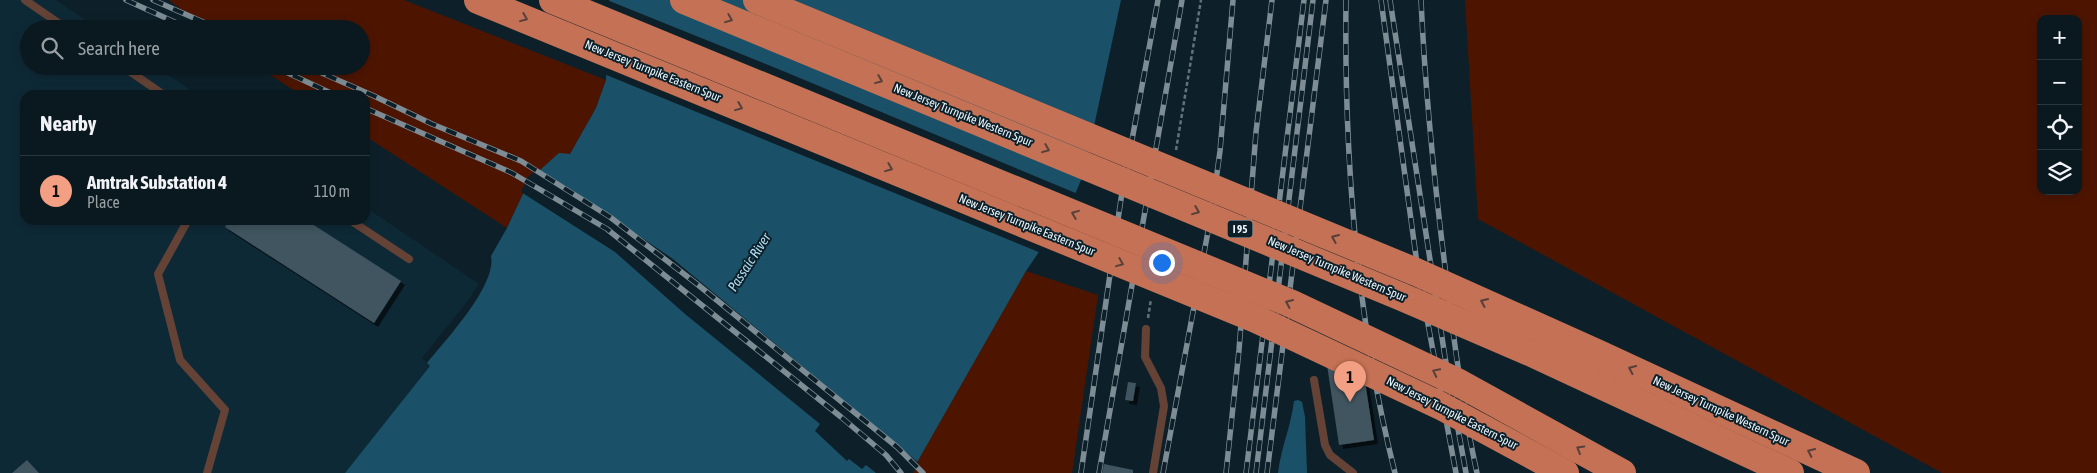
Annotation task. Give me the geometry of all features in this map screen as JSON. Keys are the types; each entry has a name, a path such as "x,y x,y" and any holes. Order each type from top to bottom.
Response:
{"highway":[{"name":"New Jersey Turnpike Eastern Spur","path":"478,0 1256,319 1433,402 1565,473"},
{"path":"553,0 1292,304 1459,384 1622,473"},
{"name":"New Jersey Turnpike Western Spur","path":"684,0 1402,296 1524,350 1790,473"},
{"name":"New Jersey Turnpike Western Spur","path":"758,0 1416,272 1583,346 1856,473"}],"lane":[{"path":"26,0 55,20"},
{"path":"135,75 157,90"},
{"path":"185,225 158,274 180,360 225,410 207,473"},
{"path":"358,225 409,259"},
{"path":"1146,329 1145,357 1161,388 1164,406 1153,473"},
{"path":"1314,380 1325,445 1330,455 1353,473"}],"shaded area":[{"path":"0,0 56,0 86,20 20,20 20,75 168,75 191,90 20,90 20,225 370,225 370,210 479,284 422,358 430,366 345,473 0,473"},
{"path":"169,0 404,0 606,80 596,108 570,154 530,179 507,228 370,139 370,90 293,90 271,75 370,75 370,20 195,20"},
{"path":"1465,0 2097,0 2097,473 1942,473 1478,219"},
{"path":"1026,271 1098,295 1072,473 911,473"}],"water":[{"name":"Passaic River","path":"609,0 1121,0 1084,173 1070,206 1026,271 911,473 345,473 430,366 427,363 457,327 478,297 491,268 491,256 507,228 530,179 559,153 570,154 596,108 606,80"},
{"path":"1294,401 1302,402 1305,417 1307,473 1278,473"}],"pier":[{"path":"607,0 1078,194 1072,207 1041,253 604,74"},
{"path":"537,169 566,186 673,259 919,463 913,473 876,473 866,465 862,469 849,459 847,461 815,431 820,424 685,314 615,252 521,192 528,177"}],"building":[{"path":"226,225 314,225 401,281 374,323 225,227"},
{"path":"1362,362 1374,440 1339,445 1327,365"},
{"path":"1128,382 1136,383 1133,401 1125,400"},
{"path":"27,460 39,473 12,473"},
{"path":"1104,464 1133,470 1133,473 1102,473"}],"railway":[{"path":"126,0 170,20"},
{"path":"153,0 199,20"},
{"path":"1081,473 1121,199 1158,0"},
{"path":"1099,473 1182,0"},
{"path":"1163,473 1212,210 1220,151 1233,0"},
{"path":"1226,473 1239,350 1256,132 1272,0"},
{"path":"1246,473 1304,0"},
{"path":"1256,473 1313,0"},
{"path":"1267,473 1326,0"},
{"path":"1346,0 1347,119 1355,238 1371,356 1395,473"},
{"path":"1381,0 1418,271 1456,473"},
{"path":"1390,0 1445,357 1466,473"},
{"path":"1421,0 1427,100 1451,319 1458,370 1477,473"},
{"path":"292,75 324,90"},
{"path":"326,75 360,90"},
{"path":"370,94 432,124 521,161 610,217 697,284 897,447 923,473"},
{"path":"370,110 512,173 607,229 841,417 886,455 901,473"}],"place":[{"name":"Amtrak Substation 4","path":"1350,402"}]}
